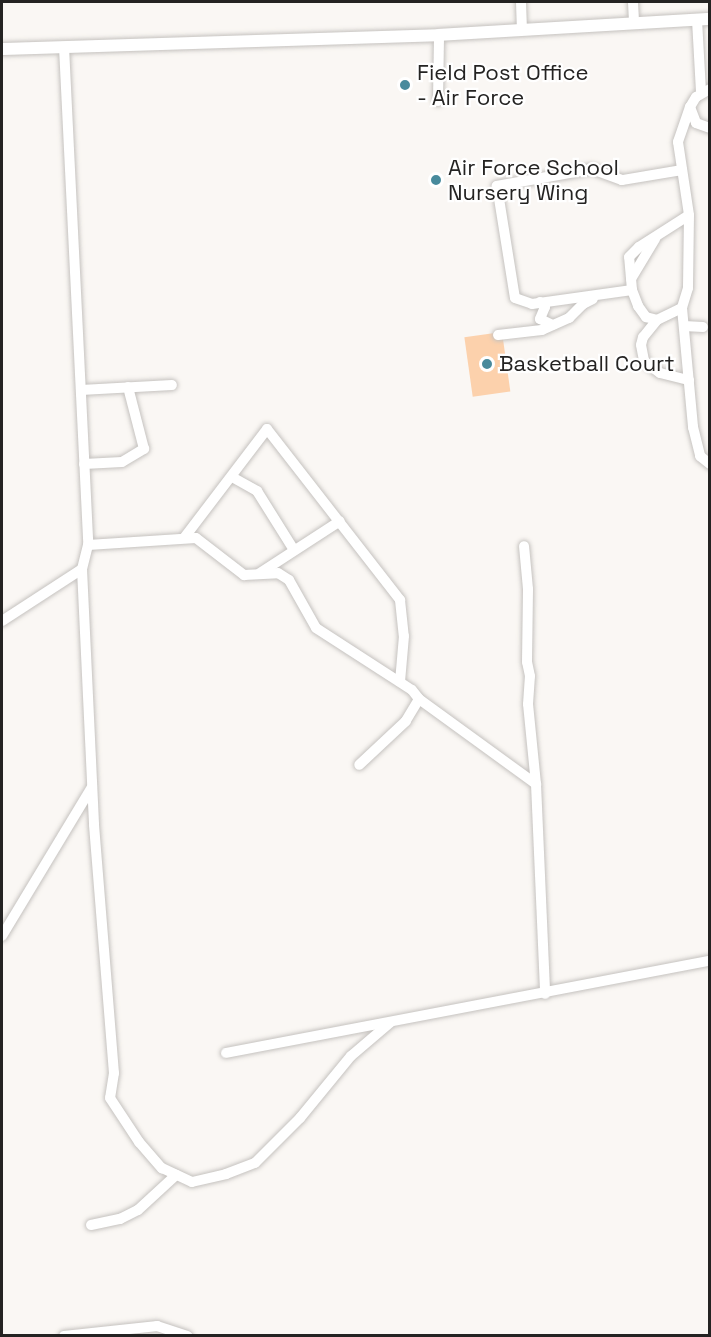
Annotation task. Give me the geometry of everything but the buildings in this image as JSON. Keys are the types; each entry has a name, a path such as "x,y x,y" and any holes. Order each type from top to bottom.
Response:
{"street":[{"path":"521,2 522,30"},
{"path":"633,2 634,23"},
{"path":"2,49 440,35 703,19 705,90 690,107 678,142 688,215 688,288 682,308 688,380 693,427 700,456 710,464"},
{"path":"438,101 440,35"},
{"path":"64,47 88,545 82,569 93,787 114,1073 110,1098 139,1142 162,1168 192,1182 255,1163 300,1118 351,1056 391,1022"},
{"path":"690,107 696,123 710,128"},
{"path":"631,285 602,294 540,303 515,298 497,186 592,169 622,180 682,170"},
{"path":"657,320 646,316 638,306 631,285 629,258 639,247 688,215"},
{"path":"498,335 542,330 569,318 583,304 602,294"},
{"path":"540,303 545,307 540,319 553,325"},
{"path":"682,308 657,320 643,337 641,345 644,361 660,373 688,380"},
{"path":"684,327 703,327"},
{"path":"81,390 172,385"},
{"path":"84,464 122,462 144,449 128,387"},
{"path":"184,538 267,429 400,600 404,636 400,682"},
{"path":"232,477 257,491 294,550"},
{"path":"260,573 340,520"},
{"path":"88,545 196,537 244,575 278,573 289,580 316,628 412,690 419,699 536,784"},
{"path":"524,546 527,578 527,662 530,676 528,704 536,784 545,994"},
{"path":"2,621 82,569"},
{"path":"359,765 406,721 419,699"},
{"path":"2,936 93,787"},
{"path":"226,1053 710,962"},
{"path":"91,1225 120,1219 138,1210 176,1174"},
{"path":"63,1335 117,1332 157,1326 187,1335"}],"shaded area":[{"name":"Basketball Court","path":"502,332 510,391 473,397 464,337"}],"place":[{"name":"Field Post Office - Air Force","path":"405,85"},
{"name":"Air Force School Nursery Wing","path":"436,180"},
{"name":"Basketball Court","path":"487,364"}]}
